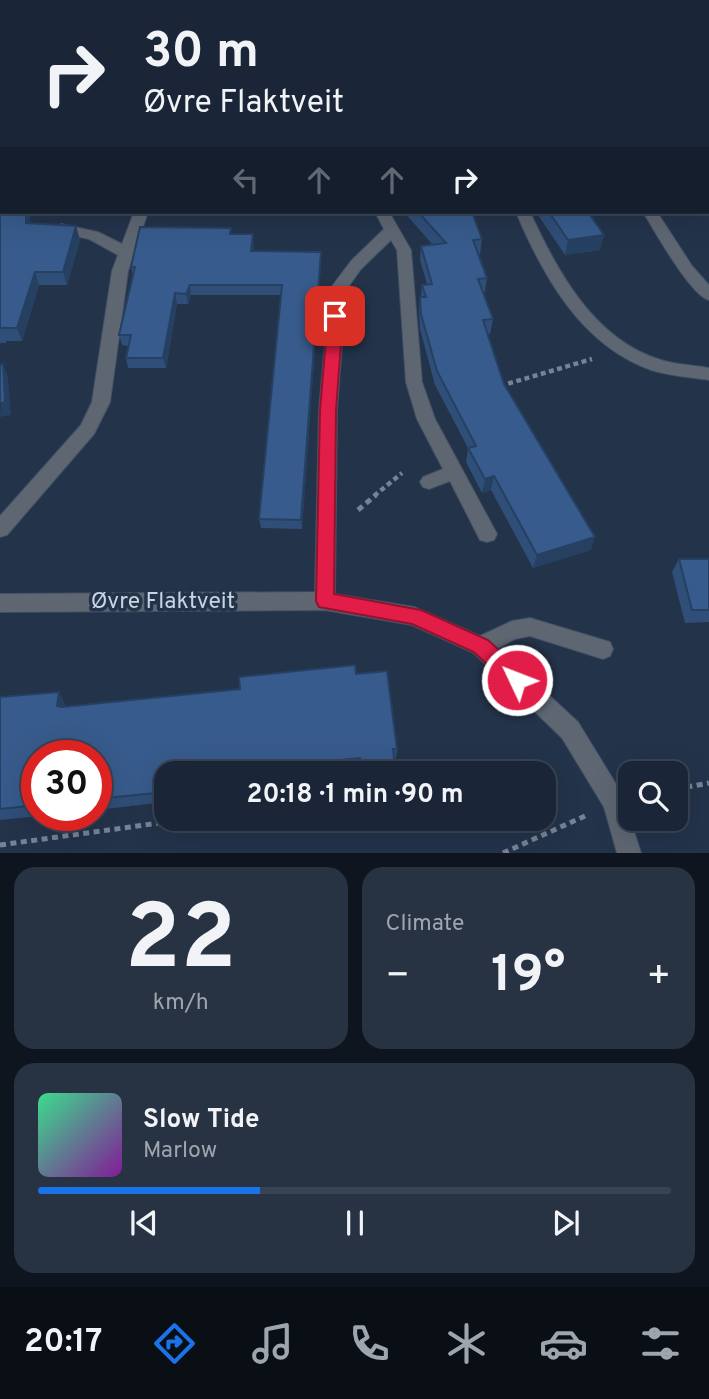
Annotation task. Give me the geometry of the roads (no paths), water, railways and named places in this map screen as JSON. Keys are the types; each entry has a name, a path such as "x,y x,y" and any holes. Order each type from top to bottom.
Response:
{"street":[{"path":"0,529 88,429 101,401 118,282 140,214"},
{"path":"383,214 404,250 414,383 426,419 487,534"},
{"path":"524,214 538,250 557,282 585,315 618,347 655,365 709,374"},
{"path":"651,214 687,270 709,295"},
{"path":"61,229 93,236 126,253"},
{"path":"325,601 328,410 338,289 356,265 392,230"},
{"path":"429,482 454,472"},
{"name":"Øvre Flaktveit","path":"0,603 325,601 414,616 481,646 570,730 614,802 629,853"},
{"path":"481,646 512,630 530,627 603,649"}]}
